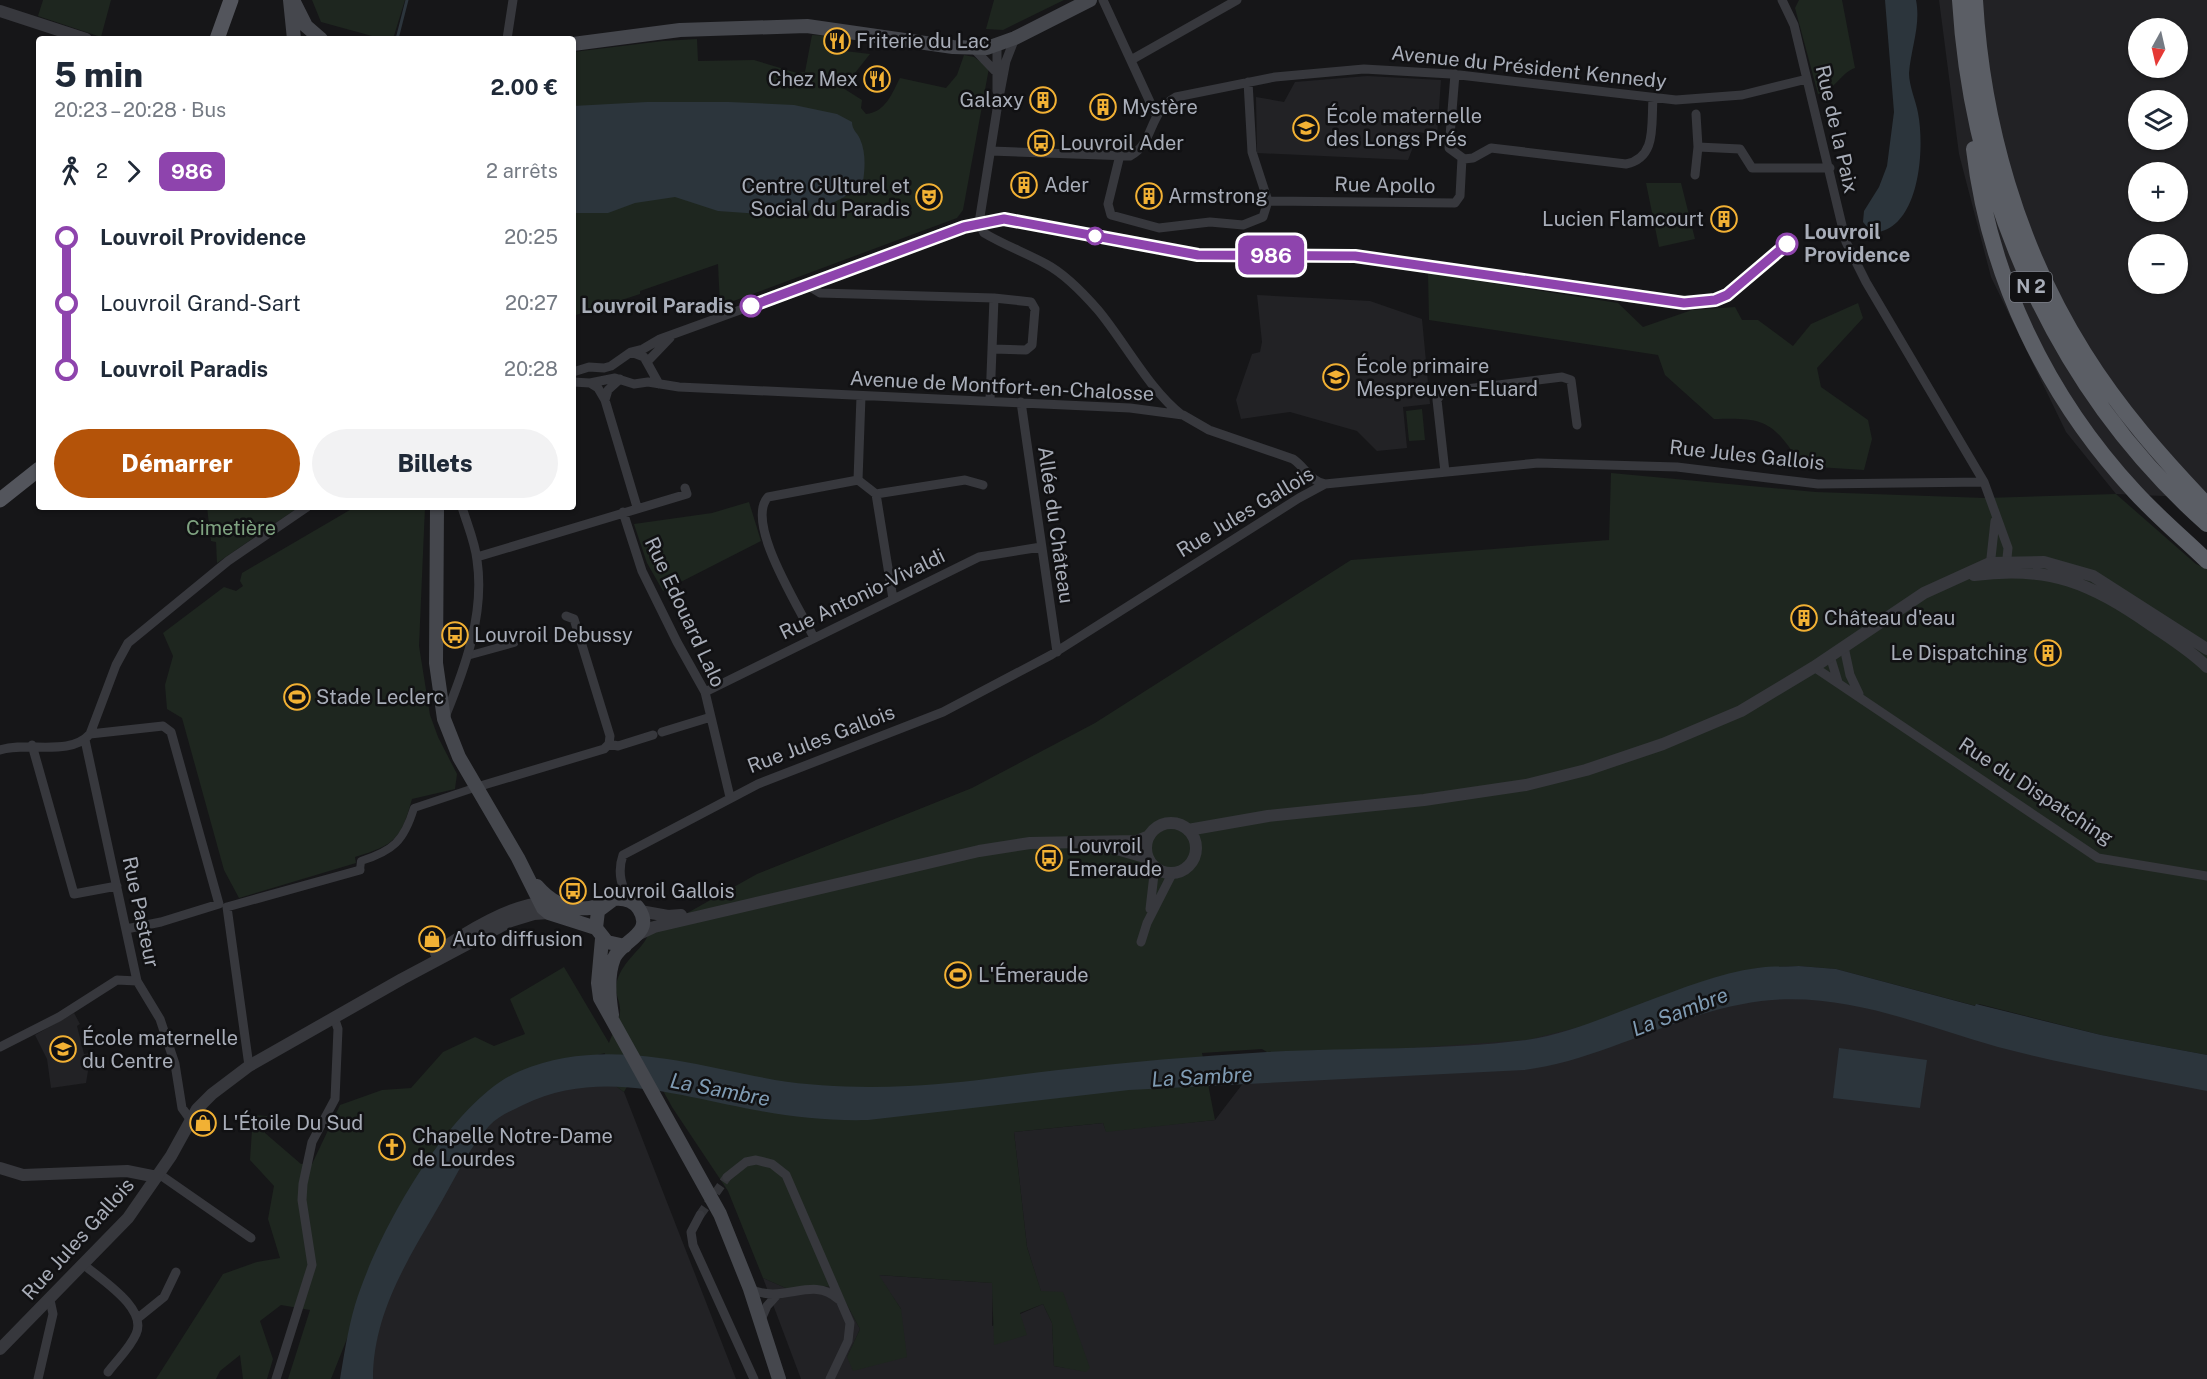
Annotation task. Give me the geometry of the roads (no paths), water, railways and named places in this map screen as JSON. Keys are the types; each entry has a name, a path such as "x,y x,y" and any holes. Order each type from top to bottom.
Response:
{"highway":[{"name":"N 2","path":"1960,0 1964,64 1989,174 2006,227 2043,312 2070,360 2109,417 2150,467 2207,524"},
{"name":"N 2","path":"1975,0 1983,80 1990,116 2005,173 2038,266 2084,353 2118,403 2152,446 2207,505"},
{"path":"1964,64 1977,178 1996,258 2023,326 2063,401 2089,436 2133,491 2207,561"}],"main road":[{"path":"218,36 231,0"},
{"path":"291,0 294,36"},
{"path":"291,0 306,26 318,36"},
{"path":"576,44 680,30 807,26 974,49 997,45 1015,38 1090,0"},
{"path":"0,500 36,471"},
{"path":"437,510 436,663 444,719 459,757 522,866 547,898 548,907"},
{"path":"615,1028 610,1002 611,971 614,958 639,934 643,922 636,906 608,902 596,916 599,933 600,998 615,1028 662,1106 720,1214 750,1289 779,1379"},
{"name":"Rue Jules Gallois","path":"548,907 584,908 608,902"},
{"name":"Rue Jules Gallois","path":"548,907 599,933"},
{"path":"599,933 613,945 625,946"}],"street":[{"path":"507,36 513,0"},
{"path":"1103,0 1156,114"},
{"path":"1131,60 1237,0"},
{"name":"Rue de la Paix","path":"1782,0 1794,25 1846,242 1866,282 1984,482"},
{"path":"0,11 77,36"},
{"path":"1015,38 1006,61 979,223 984,233 1049,265 1073,285 1098,310 1139,366 1174,409 1183,416"},
{"path":"997,45 995,71 998,103"},
{"path":"974,49 995,71"},
{"name":"Avenue du Président Kennedy","path":"1120,155 1130,156 1138,152 1156,114 1163,104 1176,97 1275,77 1364,69 1455,74 1653,99 1725,97 1807,80"},
{"path":"1455,74 1449,148 1462,158 1473,158 1491,148 1626,164 1636,162 1644,158 1648,148 1653,99"},
{"path":"991,151 1120,155 1108,204 1111,215 1153,227 1210,222 1243,225 1263,217 1268,201 1252,152 1248,82"},
{"path":"1695,175 1698,147 1696,114"},
{"path":"1698,147 1740,149 1752,168 1830,168"},
{"name":"Rue Apollo","path":"1268,201 1455,204 1460,196 1462,158"},
{"path":"637,507 605,400 598,388 582,382 577,371 611,366 631,352 674,334 979,223"},
{"path":"807,285 820,293 1024,299 1031,302 1035,309 1035,336 1032,345 1026,350 993,349"},
{"path":"990,401 994,298"},
{"path":"639,383 648,375 648,365 674,334"},
{"path":"631,352 640,354 659,384"},
{"name":"Avenue de Montfort-en-Chalosse","path":"582,382 610,377 679,387 1107,406 1183,416 1209,430 1293,459 1303,466 1316,482 1325,484"},
{"path":"1446,472 1437,400 1442,392 1562,377 1571,380 1577,425"},
{"path":"605,400 608,390 620,379"},
{"path":"858,480 861,396"},
{"name":"Allée du Château","path":"1021,402 1057,652"},
{"name":"Rue Jules Gallois","path":"620,874 622,855 730,797 943,712 1057,652 1325,484 1538,464 1677,467 1818,484 1984,482"},
{"path":"814,638 771,552 762,524 763,507 768,497 858,480 876,494 893,599"},
{"path":"876,494 965,480 983,485"},
{"path":"1984,482 2008,548 2006,566"},
{"path":"477,557 637,507 687,494 686,488"},
{"path":"88,737 116,665 128,643 228,561 303,510"},
{"path":"444,719 467,656 479,596 477,557 463,510"},
{"name":"Rue Edouard Lalo","path":"623,512 642,571 705,692 730,797"},
{"path":"1990,568 1995,516"},
{"name":"Rue Antonio-Vivaldi","path":"705,692 979,556 1041,547"},
{"path":"1188,830 1299,812 1424,800 1526,785 1586,770 1663,744 1741,711 1814,667 1924,593 1960,576 1990,568 2044,562 2093,576 2207,649"},
{"path":"2006,566 2082,584 2126,607 2207,667"},
{"path":"126,929 360,870 361,861 383,854 397,843 408,828 414,808 604,750 609,744 610,736 574,619 566,616"},
{"path":"467,656 514,642"},
{"path":"1844,647 1850,675 1860,696"},
{"path":"1830,656 1839,683"},
{"name":"Rue du Dispatching","path":"1814,667 2098,858 2207,876"},
{"path":"609,744 618,746 711,717"},
{"path":"0,750 32,745 59,746 88,737 163,726 171,732 223,906 249,1066"},
{"name":"Rue Pasteur","path":"88,737 137,981 160,1019 175,1064 182,1108 190,1119"},
{"path":"32,745 74,894 117,886"},
{"path":"1091,843 1134,852 1173,872 1186,868 1196,848 1231,823"},
{"path":"639,934 654,927 754,903 979,851 1030,843 1137,841 1149,837 1159,826 1167,824 1182,826 1188,830 1196,848"},
{"path":"1141,942 1155,879 1146,851 1149,837"},
{"path":"1147,923 1173,872"},
{"path":"608,902 620,874"},
{"path":"620,874 625,893 636,906 668,916 754,903"},
{"name":"Rue Jules Gallois","path":"402,979 439,951 483,925 525,906 548,907"},
{"name":"Rue Jules Gallois","path":"0,1349 128,1218 158,1176 190,1119 212,1094 249,1066 402,979 511,921 548,907"},
{"path":"437,960 482,932 483,925"},
{"path":"0,1047 59,1017 117,980 137,981"},
{"path":"276,1379 312,1265 302,1200 303,1184 312,1142 335,1099 338,1029 334,1017"},
{"path":"728,1177 746,1162 756,1160 772,1164 786,1175 850,1323 848,1341 830,1379"},
{"path":"0,1168 23,1175 127,1171 158,1176 251,1238"},
{"path":"700,1215 691,1232 693,1245 754,1379"},
{"path":"83,1264 130,1306 138,1318 136,1333 108,1372"},
{"path":"138,1318 164,1297 176,1272"},
{"path":"750,1289 763,1295 776,1296 815,1288 829,1290 842,1302"},
{"path":"760,1322 767,1305 776,1296"},
{"path":"38,1379 53,1314 50,1300"}],"water":[{"path":"1885,0 1916,0 1917,27 1909,73 1918,113 1921,147 1916,186 1909,204 1900,218 1888,229 1872,233 1863,222 1864,211 1879,187 1887,166 1894,112"},
{"path":"647,102 729,102 794,105 837,114 852,122 862,144 863,182 844,197 827,206 787,216 718,211 675,197 635,203 608,213 576,213 576,106"},
{"name":"La Sambre","path":"1799,966 1836,969 1975,1006 1976,1004 2101,1035 2207,1055 2207,1091 1998,1047 1887,1013 1801,999 1772,1000 1708,1012 1587,1055 1524,1070 1129,1090 868,1120 783,1115 639,1088 581,1088 552,1094 523,1105 496,1119 481,1135 413,1251 393,1291 378,1334 373,1379 340,1379 346,1342 365,1276 398,1208 419,1172 468,1110 494,1086 520,1071 551,1061 583,1055 647,1056 775,1080 808,1084 892,1087 946,1084 1110,1064 1215,1055 1494,1043 1526,1040 1572,1029 1686,987 1743,970"},
{"path":"1839,1048 1927,1060 1920,1108 1833,1098"}],"waterway":[{"path":"398,36 407,0"}],"tunnel":[{"path":"700,1215 727,1177"}],"place":[{"name":"Friterie du Lac","path":"837,41"},
{"name":"Chez Mex","path":"877,79"},
{"name":"Galaxy","path":"1043,100"},
{"name":"Mystère","path":"1103,107"},
{"name":"École maternelle des Longs Prés","path":"1306,128"},
{"name":"Louvroil Ader","path":"1041,143"},
{"name":"Ader","path":"1024,185"},
{"name":"Armstrong","path":"1149,196"},
{"name":"Centre CUlturel et Social du Paradis","path":"929,197"},
{"name":"Lucien Flamcourt","path":"1724,219"},
{"name":"Louvroil Providence","path":"1787,244"},
{"name":"Louvroil Paradis","path":"751,306"},
{"name":"École primaire Mespreuven-Eluard","path":"1336,377"},
{"name":"Château d'eau","path":"1804,618"},
{"name":"Louvroil Debussy","path":"455,635"},
{"name":"Le Dispatching","path":"2048,653"},
{"name":"Stade Leclerc","path":"297,697"},
{"name":"Louvroil Emeraude","path":"1049,858"},
{"name":"Louvroil Gallois","path":"573,891"},
{"name":"Auto diffusion","path":"432,939"},
{"name":"L'Émeraude","path":"958,975"},
{"name":"École maternelle du Centre","path":"63,1049"},
{"name":"L'Étoile Du Sud","path":"203,1123"},
{"name":"Chapelle Notre-Dame de Lourdes","path":"392,1147"}],"park label":[{"name":"Cimetière","path":"231,528"}]}
